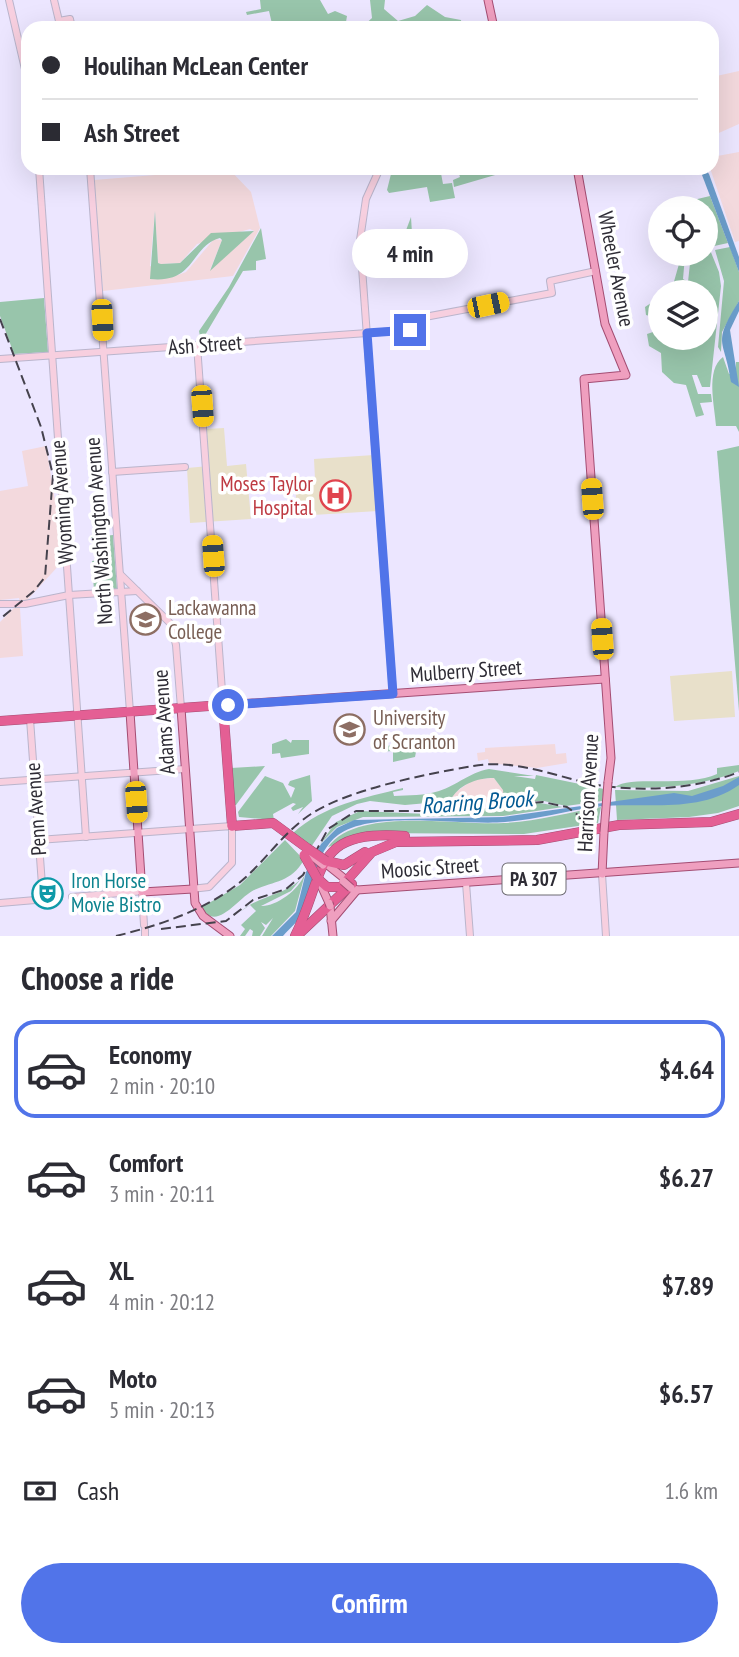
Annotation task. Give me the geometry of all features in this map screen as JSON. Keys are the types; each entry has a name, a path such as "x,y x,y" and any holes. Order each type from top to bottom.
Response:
{"highway":[{"name":"Mulberry Street","path":"0,723 223,705"},
{"path":"223,705 237,819"},
{"path":"237,819 276,824 306,851 318,879 330,888 341,887 369,855 392,843 537,840 623,825 711,822 739,812"},
{"path":"297,936 319,870 337,848 366,836 540,837 625,822 699,820 739,812"},
{"path":"237,819 269,827 323,862 344,865 380,844 417,838"},
{"path":"297,936 350,886 373,855 392,843"}],"main road":[{"path":"9,0 21,52"},
{"path":"54,0 58,21"},
{"path":"488,0 492,21"},
{"name":"Wyoming Avenue","path":"39,175 86,837"},
{"name":"North Washington Avenue","path":"91,175 142,892"},
{"path":"376,175 369,190 360,240 393,694"},
{"name":"Wheeler Avenue","path":"579,175 606,326 626,375 584,379"},
{"name":"Ash Street","path":"0,359 410,330 409,320 552,293 550,281 596,271"},
{"path":"197,345 223,705"},
{"name":"Harrison Avenue","path":"584,379 611,758 602,874"},
{"path":"112,472 185,467"},
{"name":"Adams Avenue","path":"120,574 171,624 181,708 193,890"},
{"path":"0,604 69,595 139,592"},
{"name":"Mulberry Street","path":"223,705 605,679"},
{"name":"Penn Avenue","path":"30,721 43,899"},
{"path":"0,782 184,769"},
{"path":"38,840 190,829 237,819 231,865 209,887 72,897"},
{"path":"323,862 354,888 331,921"},
{"name":"Moosic Street","path":"354,888 602,874 739,862"},
{"path":"602,874 606,936"},
{"path":"318,879 329,904 333,936"},
{"path":"466,883 470,936"},
{"path":"193,890 198,909 230,936"},
{"path":"142,892 145,930"},
{"path":"0,903 59,898"}],"shaded area":[{"path":"739,71 739,124 719,133 719,75"},
{"path":"739,152 739,241 735,242 712,175 719,175 719,156"},
{"path":"155,175 235,175 251,192 260,228 233,276 103,291 94,180","holes":["155,211 158,263 180,263 197,244 214,239 186,272 178,275 150,266","250,229 254,231 210,270 222,240 214,239"]},
{"path":"224,428 227,466 246,464 251,519 190,523 187,468 209,466 206,429"},
{"path":"46,446 58,519 61,563 20,608 23,656 0,658 0,622 20,602 19,598 0,600 0,491 28,486 22,451"},
{"name":"Moses Taylor Hospital","path":"374,455 378,511 297,516 295,481 315,479 314,459"},
{"path":"732,671 735,717 674,721 670,676"},
{"path":"555,744 556,754 566,753 567,763 537,768 489,763 488,759 478,761 477,753 485,752 485,748"},
{"path":"494,778 504,790 504,801 453,805 452,795 474,779"}],"green space":[{"path":"260,0 320,0 328,14 335,11 347,16 346,21 271,21 269,11 247,15 246,12 261,9"},
{"path":"370,0 385,0 384,9 398,21 369,21 372,18"},
{"path":"427,5 445,17 461,20 398,21 415,16"},
{"path":"391,175 441,175 443,184 452,183 455,198 430,202 427,187 389,193 387,190"},
{"path":"459,175 495,175 454,187 453,180"},
{"path":"155,211 158,263 161,264 180,263 211,233 254,231 210,271 222,240 220,238 203,248 176,276 150,279"},
{"path":"411,217 413,250 392,257 390,268 380,269 379,256 389,255 387,242 395,235 405,233"},
{"path":"718,217 728,243 718,245"},
{"path":"261,228 266,259 256,261 256,270 243,271 201,342 199,331 229,287"},
{"path":"730,247 739,272 739,301 722,332 721,352 718,347 724,281 718,249"},
{"path":"678,266 684,266 683,279 674,280"},
{"path":"690,266 717,266 721,286 718,314 718,280 688,280"},
{"path":"44,298 48,352 14,354 0,316 0,302"},
{"path":"656,350 714,350 710,387 702,387 697,375 692,375 698,394 711,394 712,402 700,403 704,415 696,417 686,385 674,383 662,372 661,353"},
{"path":"723,357 729,374 736,372 736,362 739,362 739,432 736,426 716,426 713,380 717,363"},
{"path":"739,446 739,711 717,451"},
{"path":"113,535 117,589 94,591 92,561 106,559 105,555 98,556 96,539 89,537 97,536 99,545 104,544 104,536"},
{"path":"286,739 291,743 292,740 309,740 309,754 281,758 280,753 272,754 272,744"},
{"path":"429,743 423,748 417,747 415,757 393,762 393,751 376,752 375,747 395,745 398,749 400,745"},
{"path":"739,765 739,771 693,784 646,788 615,787 633,782 705,778 717,774 717,768"},
{"path":"265,766 236,805 234,805 231,768"},
{"path":"489,769 534,776 514,776 535,779 536,775 604,789 602,801 566,806 544,801 504,801 503,790 494,778 487,778 463,787 450,801 405,805 370,801 357,804 332,816 311,847 293,833 305,823 345,804 403,788 393,792 394,796 433,793"},
{"path":"310,775 312,801 298,814 303,807 293,811 291,808 296,804 293,803 273,814 274,820 239,817 238,812 265,776 283,783 291,798 295,788 288,785 290,781"},
{"path":"739,776 739,806 718,813 689,817 617,820 615,790 688,791"},
{"path":"540,803 563,807 503,816 363,817 337,827 320,844 336,822 360,811 427,814"},
{"path":"601,807 598,823 524,834 373,833 328,847 342,834 361,826 385,822 516,822"},
{"path":"285,840 304,860 294,873 254,890 220,915 214,917 207,914 202,907 240,885"},
{"path":"305,874 295,911 271,936 262,936 273,918 266,925 261,922 265,928 260,936 252,936 253,931 250,929 245,936 240,936 245,929 241,925 256,911 250,905 300,880 291,891 261,906 279,901 292,892"}],"water":[{"path":"702,175 709,175 717,196 710,196"},
{"path":"718,199 739,257 739,272 718,217"},
{"path":"739,301 739,311 730,330 739,387 731,382 722,342 725,326"},
{"path":"739,777 739,785 723,794 688,804 595,807 505,822 418,820 353,827 338,835 324,851 299,919 283,936 272,936 296,912 306,872 321,844 337,828 354,820 503,817 674,793 692,796 723,786"}],"railway":[{"path":"0,319 41,427 53,475 45,577 34,591 0,619"},
{"path":"116,936 168,921 218,898 246,877 293,828 311,814 346,797 389,784 488,764 531,768 605,786 644,789 703,783 739,772"},
{"path":"161,929 226,921 253,900 286,889 303,875 328,829 356,811 423,811 543,802 567,807 586,821"}],"place":[{"name":"Moses Taylor Hospital","path":"336,496"},
{"name":"Lackawanna College","path":"145,620"},
{"name":"University of Scranton","path":"350,730"},
{"name":"Iron Horse Movie Bistro","path":"48,893"}],"route":[{"path":"228,705 393,694 367,333 410,330"}],"water label":[{"name":"Roaring Brook","path":"477,802"}]}
